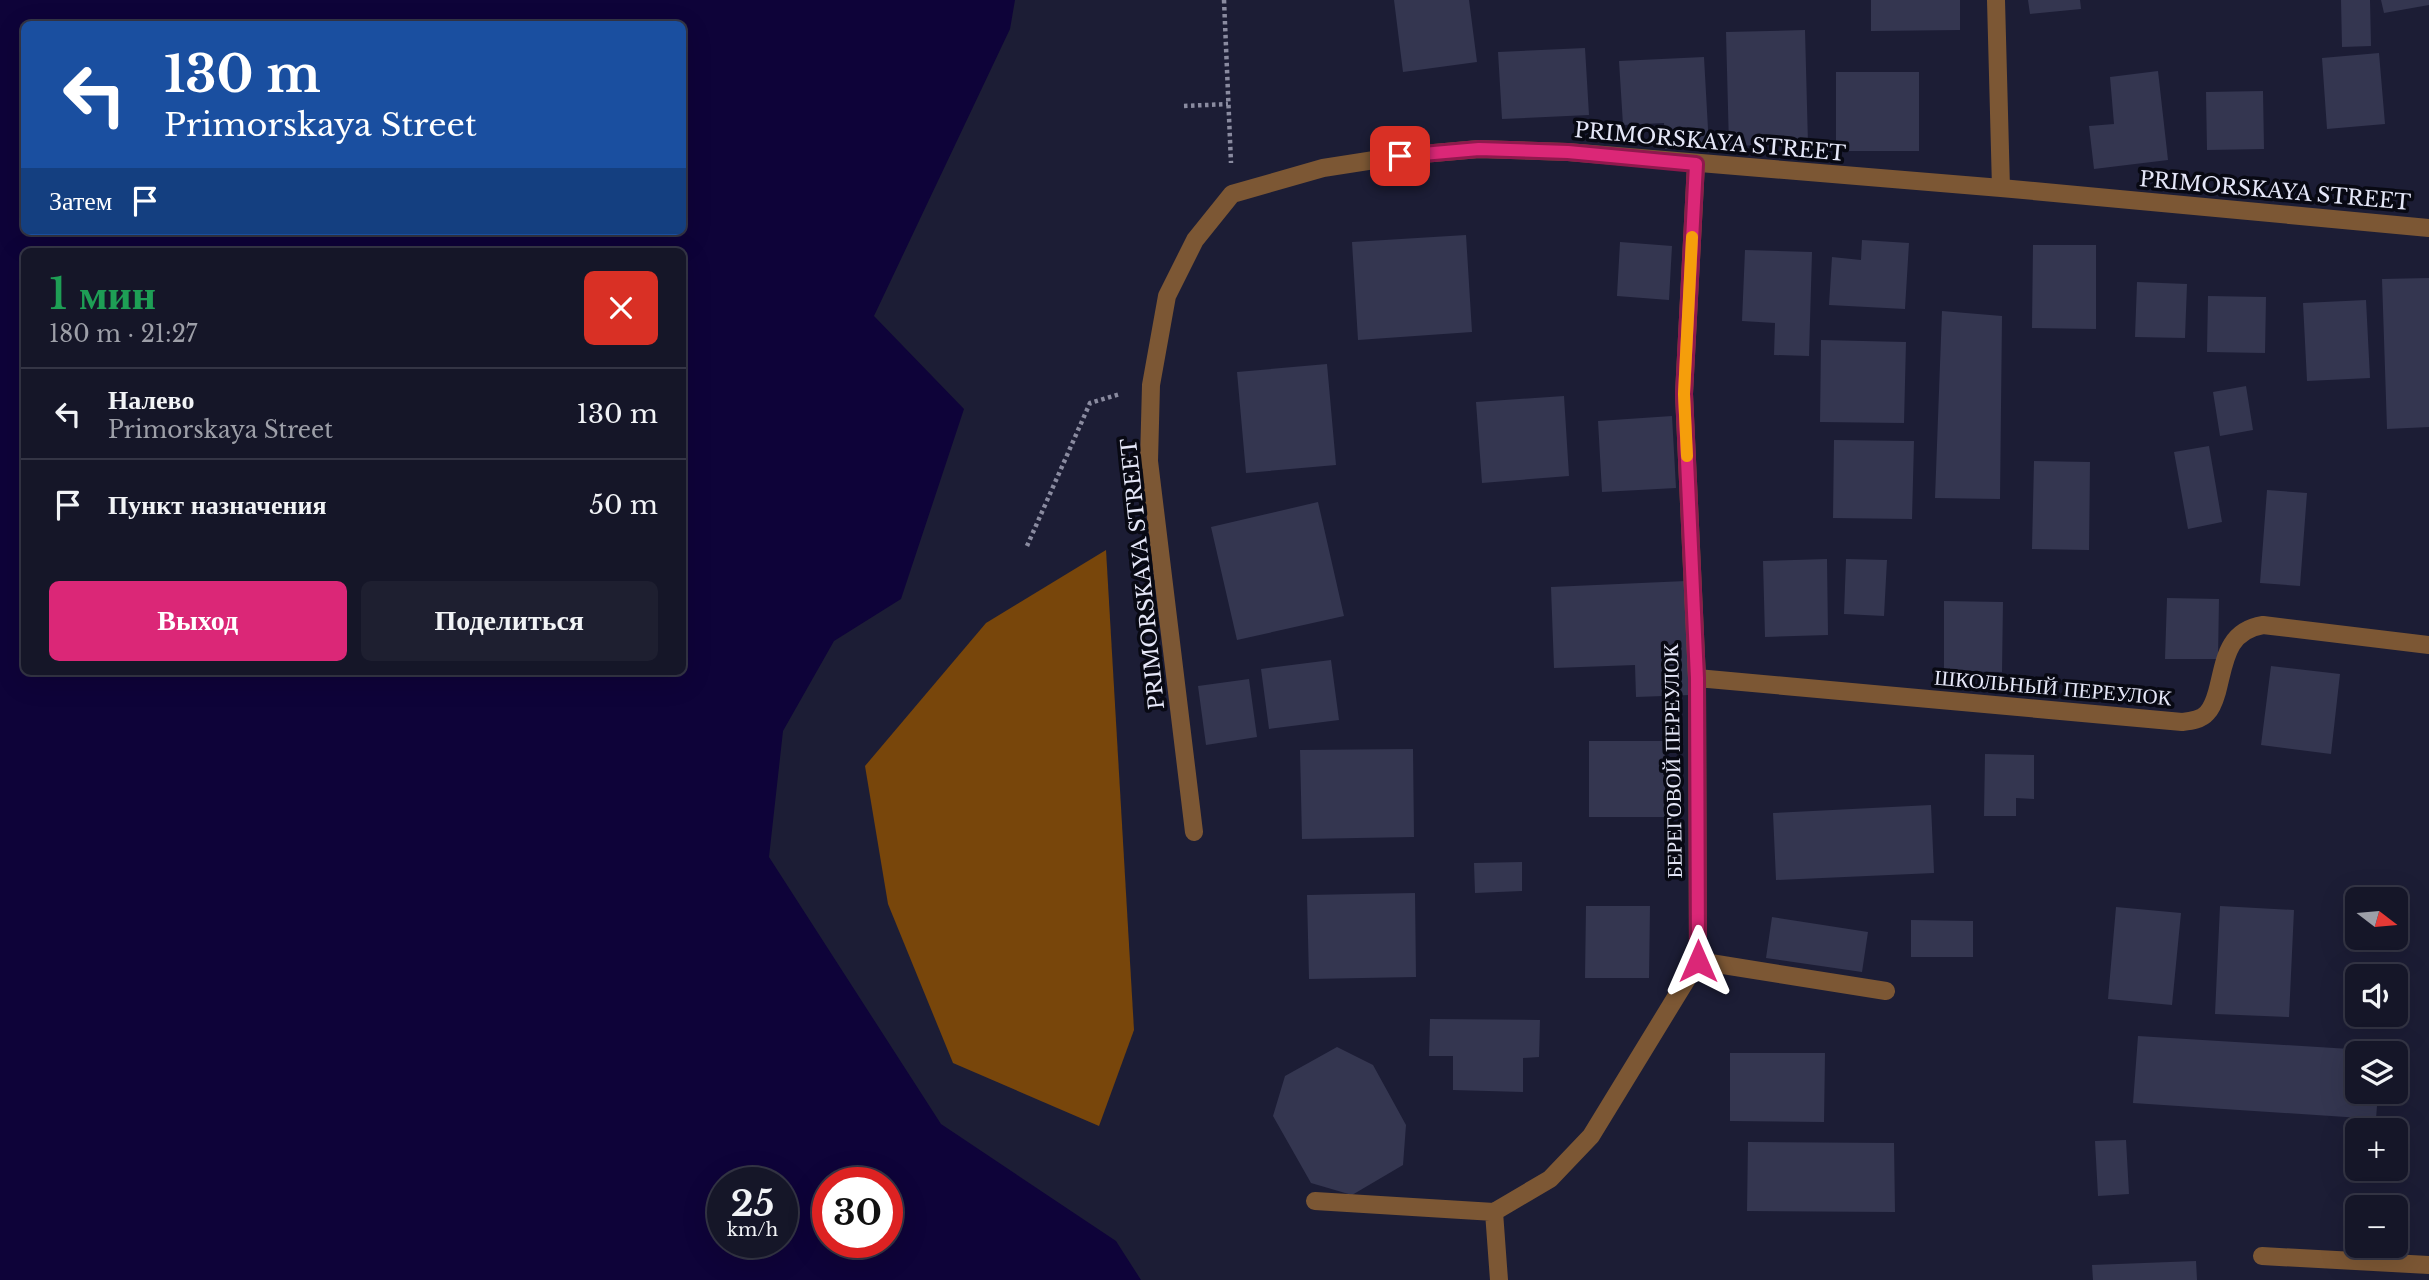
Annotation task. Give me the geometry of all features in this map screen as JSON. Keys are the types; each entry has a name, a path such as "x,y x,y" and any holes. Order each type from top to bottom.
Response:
{"street":[{"path":"1996,0 2001,188"},
{"name":"PRIMORSKAYA STREET","path":"1194,832 1149,461 1151,385 1167,296 1195,240 1232,194 1323,168 1400,156 1479,149 1568,152 2001,188 2429,228"},
{"name":"БЕРЕГОВОЙ ПЕРЕУЛОК","path":"1696,164 1684,394 1697,678 1698,961"},
{"name":"ШКОЛЬНЫЙ ПЕРЕУЛОК","path":"1697,678 2182,722 2196,720 2208,712 2215,699 2229,648 2237,635 2248,627 2263,625 2429,645"},
{"path":"1315,1201 1494,1212 1550,1179 1591,1136 1698,961 1886,991"},
{"path":"1494,1212 1499,1280"},
{"path":"2262,1256 2429,1265"}],"path":[{"path":"1224,0 1232,194"},
{"path":"1184,106 1228,104"},
{"path":"1027,547 1090,403 1151,385"}],"shaded area":[{"path":"0,0 1015,0 1010,29 874,316 964,409 901,599 834,641 783,731 769,857 941,1124 1116,1241 1141,1280 0,1280"},
{"path":"1106,550 1134,1030 1099,1126 953,1063 888,904 865,766 986,623"}],"building":[{"path":"1394,0 1469,0 1477,62 1403,72"},
{"path":"1871,0 1960,0 1960,30 1871,31"},
{"path":"2028,0 2080,0 2081,9 2030,14"},
{"path":"2341,0 2370,0 2371,46 2342,47"},
{"path":"2381,0 2429,0 2429,5 2384,13"},
{"path":"1805,30 1808,144 1729,146 1726,32"},
{"path":"1585,48 1589,115 1502,119 1498,52"},
{"path":"2379,53 2385,124 2327,129 2322,58"},
{"path":"1704,57 1709,147 1665,149 1664,123 1623,125 1619,61"},
{"path":"2158,71 2168,160 2094,169 2089,126 2114,124 2110,77"},
{"path":"1836,72 1919,72 1919,151 1836,151"},
{"path":"2263,91 2264,149 2207,150 2206,92"},
{"path":"1466,235 1472,332 1358,340 1352,242"},
{"path":"1862,240 1909,243 1905,309 1829,305 1832,257 1861,260"},
{"path":"1620,242 1672,246 1669,300 1617,296"},
{"path":"2033,245 2096,245 2096,329 2032,328"},
{"path":"1745,250 1812,252 1809,356 1774,355 1775,323 1742,321"},
{"path":"2429,278 2429,427 2387,429 2382,279"},
{"path":"2137,282 2187,284 2185,338 2135,337"},
{"path":"2208,296 2266,297 2265,353 2207,352"},
{"path":"2366,300 2370,378 2307,381 2303,303"},
{"path":"1942,311 2002,316 2000,499 1935,498"},
{"path":"1821,340 1906,342 1904,423 1820,422"},
{"path":"1327,364 1336,465 1246,473 1237,372"},
{"path":"2246,386 2253,430 2220,436 2213,392"},
{"path":"1564,396 1569,476 1482,483 1476,402"},
{"path":"1672,416 1676,488 1602,492 1598,421"},
{"path":"1834,440 1914,441 1912,519 1833,518"},
{"path":"2209,446 2222,522 2188,529 2174,452"},
{"path":"2034,461 2090,462 2089,550 2032,549"},
{"path":"2267,490 2307,493 2300,586 2260,583"},
{"path":"1318,502 1344,616 1237,640 1211,527"},
{"path":"1827,559 1828,635 1765,637 1763,561"},
{"path":"1846,559 1887,560 1884,616 1844,614"},
{"path":"1686,581 1690,695 1636,697 1635,665 1554,668 1551,587"},
{"path":"2167,598 2219,599 2218,659 2165,659"},
{"path":"1944,601 2003,602 2002,672 1944,671"},
{"path":"1331,660 1339,720 1269,729 1261,669"},
{"path":"2271,666 2340,674 2331,754 2261,745"},
{"path":"1249,679 1257,737 1206,745 1198,686"},
{"path":"1589,741 1665,741 1665,817 1589,817"},
{"path":"1413,749 1414,837 1302,839 1300,750"},
{"path":"1985,754 2034,755 2034,799 2016,798 2016,816 1984,816"},
{"path":"1931,805 1934,873 1776,880 1773,813"},
{"path":"1522,862 1522,891 1475,893 1474,863"},
{"path":"1415,893 1416,977 1309,979 1307,895"},
{"path":"1586,906 1650,906 1649,978 1585,978"},
{"path":"2220,906 2294,910 2289,1017 2215,1014"},
{"path":"2116,907 2181,913 2172,1005 2108,999"},
{"path":"1772,917 1868,932 1862,972 1766,958"},
{"path":"1911,920 1973,921 1973,957 1911,957"},
{"path":"1430,1019 1540,1020 1539,1057 1523,1058 1523,1092 1453,1090 1453,1056 1429,1056"},
{"path":"2138,1036 2345,1049 2345,1104 2377,1104 2376,1118 2361,1118 2133,1103"},
{"path":"1337,1047 1373,1065 1406,1125 1403,1165 1352,1195 1311,1183 1273,1116 1285,1076"},
{"path":"1730,1053 1825,1053 1824,1122 1730,1121"},
{"path":"2126,1140 2129,1194 2098,1196 2095,1141"},
{"path":"1748,1142 1894,1143 1895,1212 1747,1211"},
{"path":"2196,1261 2197,1280 2093,1280 2092,1265"}],"slow traffic":[{"path":"1687,456 1684,394 1692,237"}],"route":[{"path":"1400,156 1479,149 1568,152 1696,164 1684,394 1697,678 1698,961"}]}
